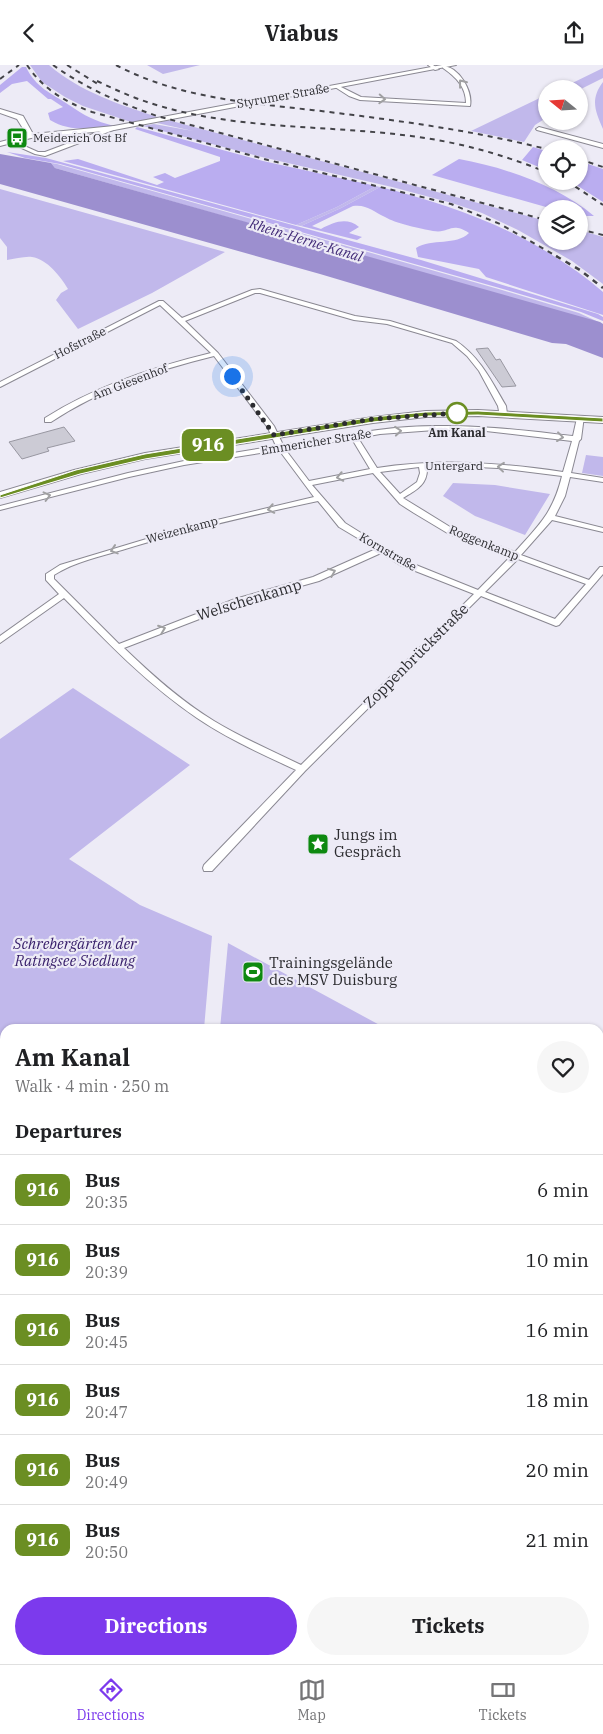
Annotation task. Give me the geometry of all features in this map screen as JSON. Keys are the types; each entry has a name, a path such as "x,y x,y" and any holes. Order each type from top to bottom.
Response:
{"street":[{"name":"Styrumer Straße","path":"0,144 35,135 114,129 433,67 449,66"},
{"path":"336,87 360,98 468,105 468,91 449,66"},
{"path":"0,111 20,118 35,135"},
{"name":"Styrumer Straße","path":"9,141 37,153 45,154 114,129"},
{"path":"543,130 603,146"},
{"path":"180,321 254,291 260,291 354,318 388,322 454,342 462,347 479,366 502,406 503,413"},
{"name":"Kornstraße","path":"160,301 216,354 274,435 280,447 306,484 342,525 403,563 556,623 591,583"},
{"name":"Hofstraße","path":"0,385 160,301"},
{"name":"Am Giesenhof","path":"48,420 65,408 113,387 185,361 216,354"},
{"name":"Emmericher Straße","path":"0,495 118,462 184,449 373,419 426,414 503,413 603,420"},
{"name":"Zoppenbrückstraße","path":"208,868 302,769 479,593 550,517 561,496 581,418"},
{"name":"Emmericher Straße","path":"0,508 175,465 353,435 443,428 507,430 577,439"},
{"name":"Roggenkamp","path":"353,435 375,471 403,502 452,532 591,583"},
{"name":"Untergard","path":"306,484 375,471 449,464 497,466 603,480"},
{"path":"399,497 421,484 424,476 423,466"},
{"name":"Weizenkamp","path":"64,594 50,580 50,574 66,565 156,537 235,516 318,499"},
{"path":"550,517 603,530"},
{"name":"Welschenkamp","path":"116,648 238,601 316,579 381,550"},
{"path":"591,583 603,569"},
{"path":"0,640 64,594 116,648 201,717 265,752 302,769"}],"green space":[{"path":"30,65 49,65 74,83 101,97 160,118 134,123 83,106 42,82"},
{"path":"147,65 200,65 163,74"},
{"path":"603,68 603,78 588,86 588,80 578,80"},
{"path":"603,82 603,129 595,100 596,94"},
{"path":"538,99 538,123 524,142 471,131"},
{"path":"168,120 538,219 538,241 482,213 452,203 143,126 154,124 193,131 157,123"},
{"path":"0,154 57,164 502,290 579,313 603,324 55,168 51,163"},
{"path":"376,186 380,187 341,208 301,226 296,225 337,207"},
{"path":"0,189 225,252 152,293 78,329 56,300 61,293 68,289 53,269 38,258 23,257 7,260 7,247 0,238"},
{"path":"588,233 603,237 603,284 572,261 553,250 588,250"},
{"path":"586,455 603,457 603,476 582,473"},
{"path":"453,483 495,485 550,494 525,535 475,516 443,496"},
{"name":"Schrebergärten der Ratingsee Siedlung","path":"73,688 190,765 69,859 140,905 212,936 204,1024 0,1024 0,739"},
{"name":"Trainingsgelände des MSV Duisburg","path":"228,943 378,1024 220,1024"}],"shaded area":[{"path":"22,67 26,67 34,80 50,93 85,115 114,126 89,129 73,128 50,120 48,113 63,107 48,99 27,81 12,84 0,93 0,85"},
{"path":"137,127 263,161 376,186 337,207 296,225 63,161 78,159 157,185 164,182 153,177 165,173 175,178 220,161 220,157 135,129"},
{"path":"533,147 538,149 538,167 522,160"},
{"path":"7,152 46,158 421,260 598,314 603,317 603,321 581,312 503,289 60,164 25,158"},
{"path":"459,159 494,167 530,179 538,183 538,190 553,190 571,200 538,200 538,205 432,175"},
{"path":"588,164 603,169 603,202 584,190 588,190"},
{"path":"380,187 440,204 498,226 538,247 538,250 544,250 553,255 603,292 603,315 486,277 479,269 418,257 416,248 422,245 451,241 464,237 469,233 458,228 443,231 422,229 389,219 362,206 353,206 312,226 321,229 331,224 345,221 350,222 359,227 349,233 362,237 357,240 301,226 341,208"}],"water":[{"name":"Rhein-Herne-Kanal","path":"0,154 51,163 55,168 600,322 603,324 603,358 566,344 552,343 320,274 0,184"}],"building":[{"path":"488,348 496,360 500,359 516,386 502,387 476,349"},
{"path":"64,427 75,441 47,448 49,451 22,459 9,442"}],"railway":[{"path":"0,79 19,65"},
{"path":"27,65 40,81 55,94 92,112 268,160 451,204 500,224 558,257"},
{"path":"53,65 103,94 157,116 538,218"},
{"path":"67,65 101,86"},
{"path":"116,65 141,77 193,93 438,127 538,147"},
{"path":"97,81 144,101 191,114 253,123 411,136 480,150 538,169"},
{"path":"588,162 603,167"},
{"path":"580,190 603,205"},
{"path":"588,231 603,235"},
{"path":"556,256 580,270 603,288"}],"bus line":[{"name":"916","path":"0,495 78,472 145,456 373,419 426,414 503,413 603,420"}],"place":[{"name":"Meiderich Ost Bf","path":"17,138"},
{"name":"Am Kanal","path":"457,413"},
{"name":"Jungs im Gespräch","path":"318,844"},
{"name":"Trainingsgelände des MSV Duisburg","path":"253,972"}],"route":[{"path":"232,376 271,428 274,435 373,419 457,413"}]}
